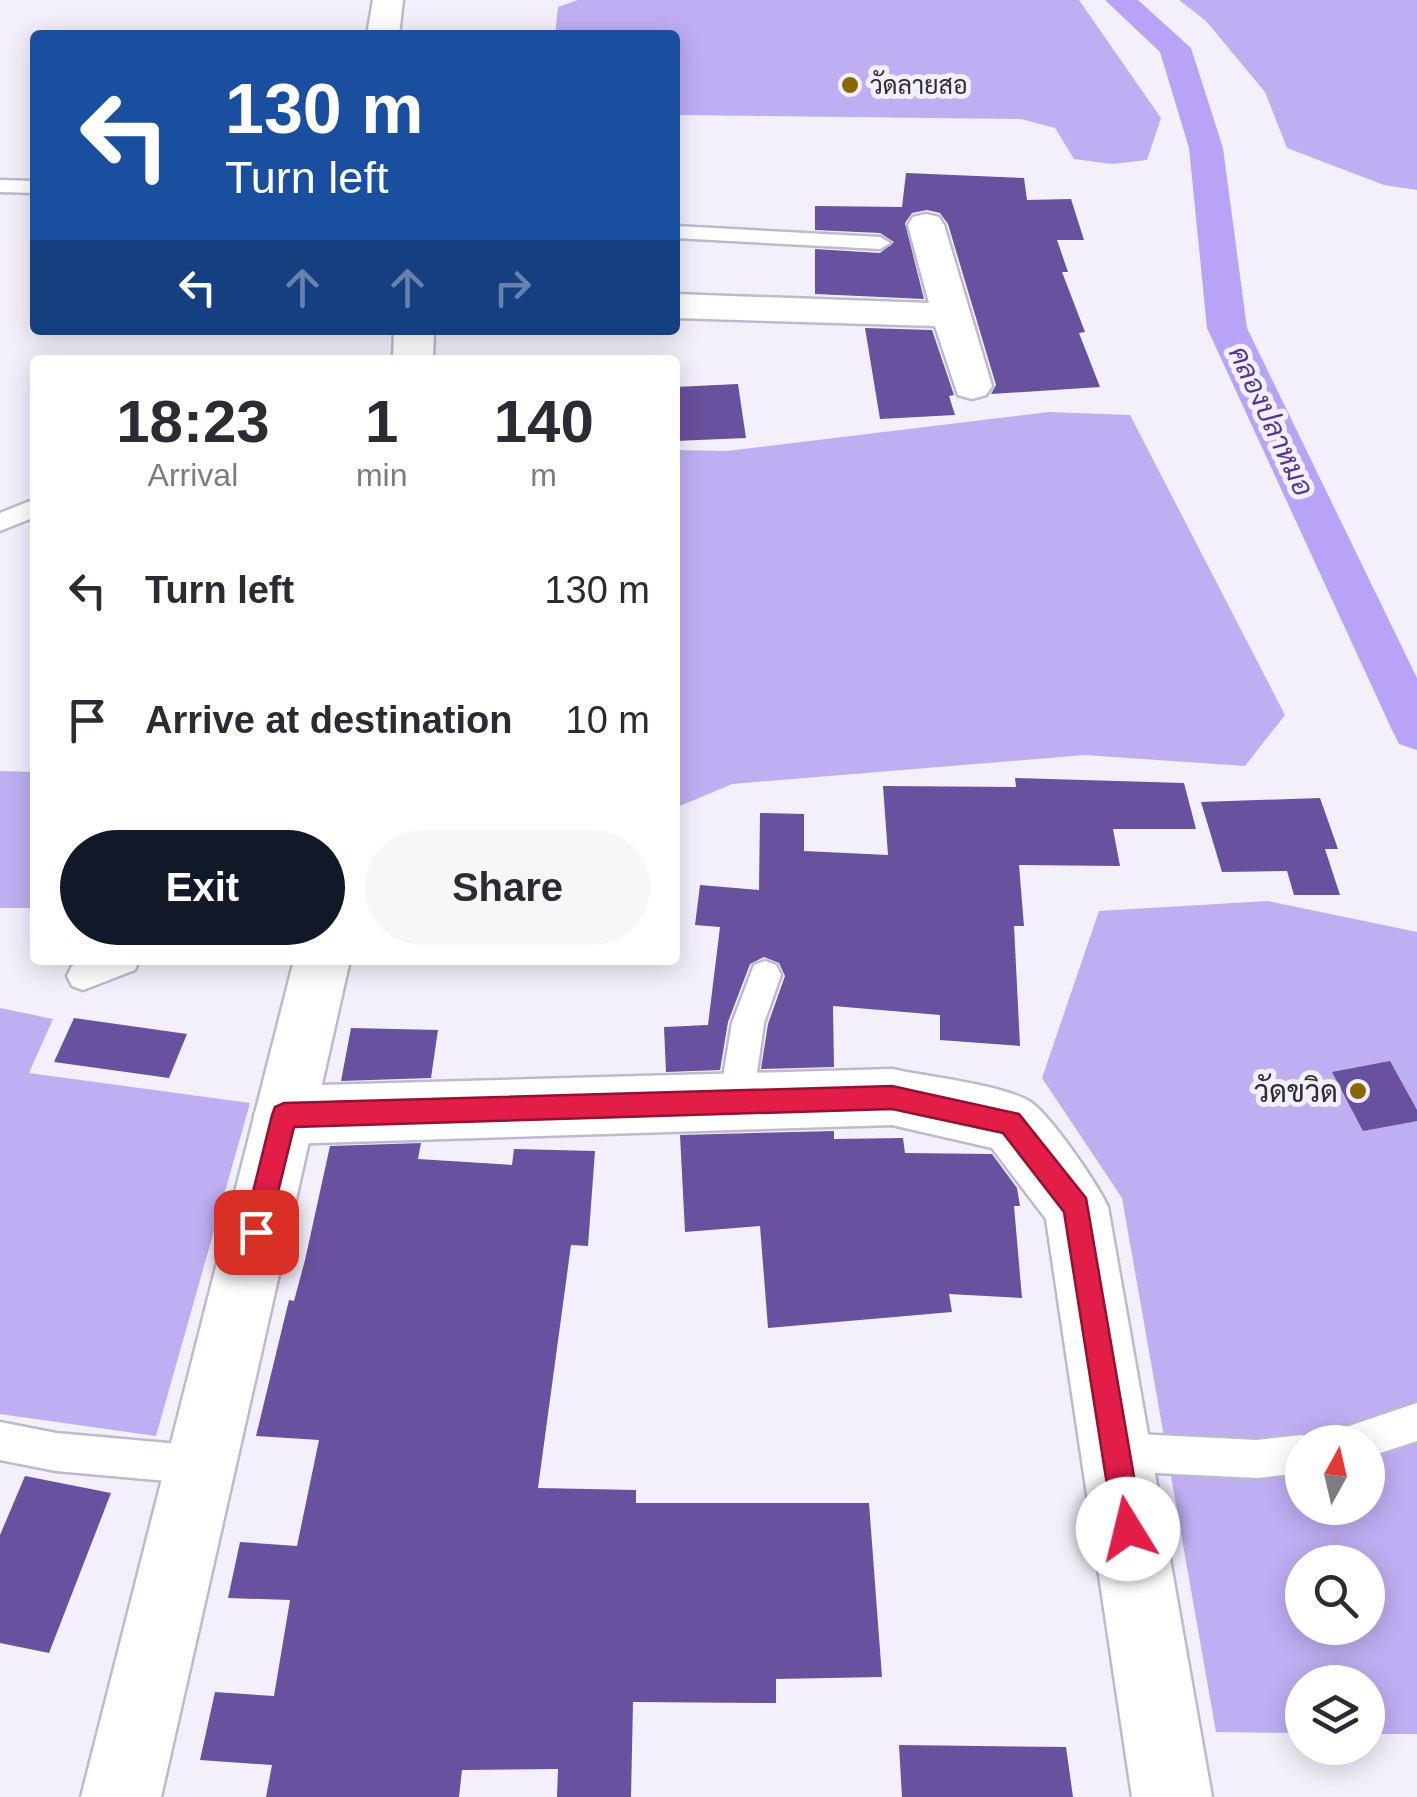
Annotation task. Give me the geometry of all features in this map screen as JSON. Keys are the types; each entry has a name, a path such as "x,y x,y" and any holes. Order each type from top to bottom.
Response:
{"street":[{"path":"384,30 388,0"},
{"path":"926,225 972,386"},
{"path":"680,306 950,315"},
{"path":"122,1797 321,965"},
{"path":"284,1115 892,1098 1010,1122 1076,1207 1172,1797"}],"lane":[{"path":"0,186 30,188"},
{"path":"680,232 880,243"},
{"path":"0,523 30,509"},
{"path":"83,976 111,965"},
{"path":"736,1101 748,1023 765,974"},
{"path":"1385,1432 1417,1422"},
{"path":"0,1441 56,1452 201,1465"},
{"path":"1116,1452 1257,1459 1285,1456"}],"shaded area":[{"path":"578,0 1079,0 1161,118 1147,160 1112,164 1074,159 1055,128 1021,119 680,115 680,30 556,30 558,7"},
{"path":"1179,0 1417,0 1417,190 1384,185 1287,148 1265,92 1206,21"},
{"path":"1049,412 1130,415 1285,715 1245,766 1085,755 732,784 680,806 680,450 727,451"},
{"path":"0,771 30,772 30,908 0,908"},
{"path":"1268,901 1417,932 1417,1734 1385,1734 1385,1665 1285,1665 1285,1733 1216,1732 1122,1198 1042,1078 1099,911"},
{"path":"0,1008 53,1019 29,1073 250,1103 156,1436 0,1414"}],"building":[{"path":"906,173 1024,178 1027,200 1071,199 1084,240 1057,240 1068,272 1062,272 1085,332 1079,333 1100,387 991,394 996,385 948,224 940,213 912,213 905,223 924,299 815,294 815,249 880,253 894,242 880,233 815,230 815,206 902,207"},
{"path":"865,328 932,330 954,395 949,396 955,415 880,419"},
{"path":"738,384 746,438 680,441 680,387"},
{"path":"1015,778 1184,783 1196,829 1113,829 1120,866 1019,865 1024,926 1014,926 1020,1046 940,1040 940,1015 833,1006 834,1067 761,1069 768,1024 785,976 779,963 764,957 750,964 728,1022 720,1070 666,1072 664,1027 708,1025 720,927 695,925 700,885 759,890 760,813 804,814 804,851 888,855 883,786 1016,787"},
{"path":"1320,798 1338,849 1325,849 1340,895 1294,895 1287,871 1222,872 1201,802"},
{"path":"74,1018 187,1034 169,1078 54,1062"},
{"path":"351,1028 438,1030 431,1078 341,1081"},
{"path":"1390,1061 1417,1110 1417,1121 1363,1131 1332,1072"},
{"path":"834,1131 834,1139 903,1138 905,1153 992,1154 1017,1188 1020,1206 1014,1206 1022,1298 949,1294 952,1312 768,1328 760,1226 685,1232 680,1135"},
{"path":"421,1143 418,1159 512,1165 514,1149 595,1151 588,1246 571,1245 538,1488 636,1490 636,1503 869,1503 882,1677 776,1679 776,1703 633,1702 631,1797 557,1797 558,1769 462,1770 459,1797 266,1797 272,1765 200,1760 215,1692 274,1696 290,1600 228,1598 240,1542 297,1546 319,1440 256,1436 289,1300 294,1301 305,1260 330,1146"},
{"path":"25,1476 111,1493 49,1653 0,1643 0,1535"},
{"path":"899,1745 1066,1747 1073,1797 902,1797"}],"waterway":[{"name":"คลองปลาหมอ","path":"1120,0 1175,48 1206,148 1227,328 1417,730"}],"place":[{"name":"วัดลายสอ","path":"850,85"},
{"name":"วัดขวิด","path":"1358,1091"}],"route":[{"path":"256,1232 284,1115 892,1098 1010,1122 1076,1207 1128,1529"}]}
